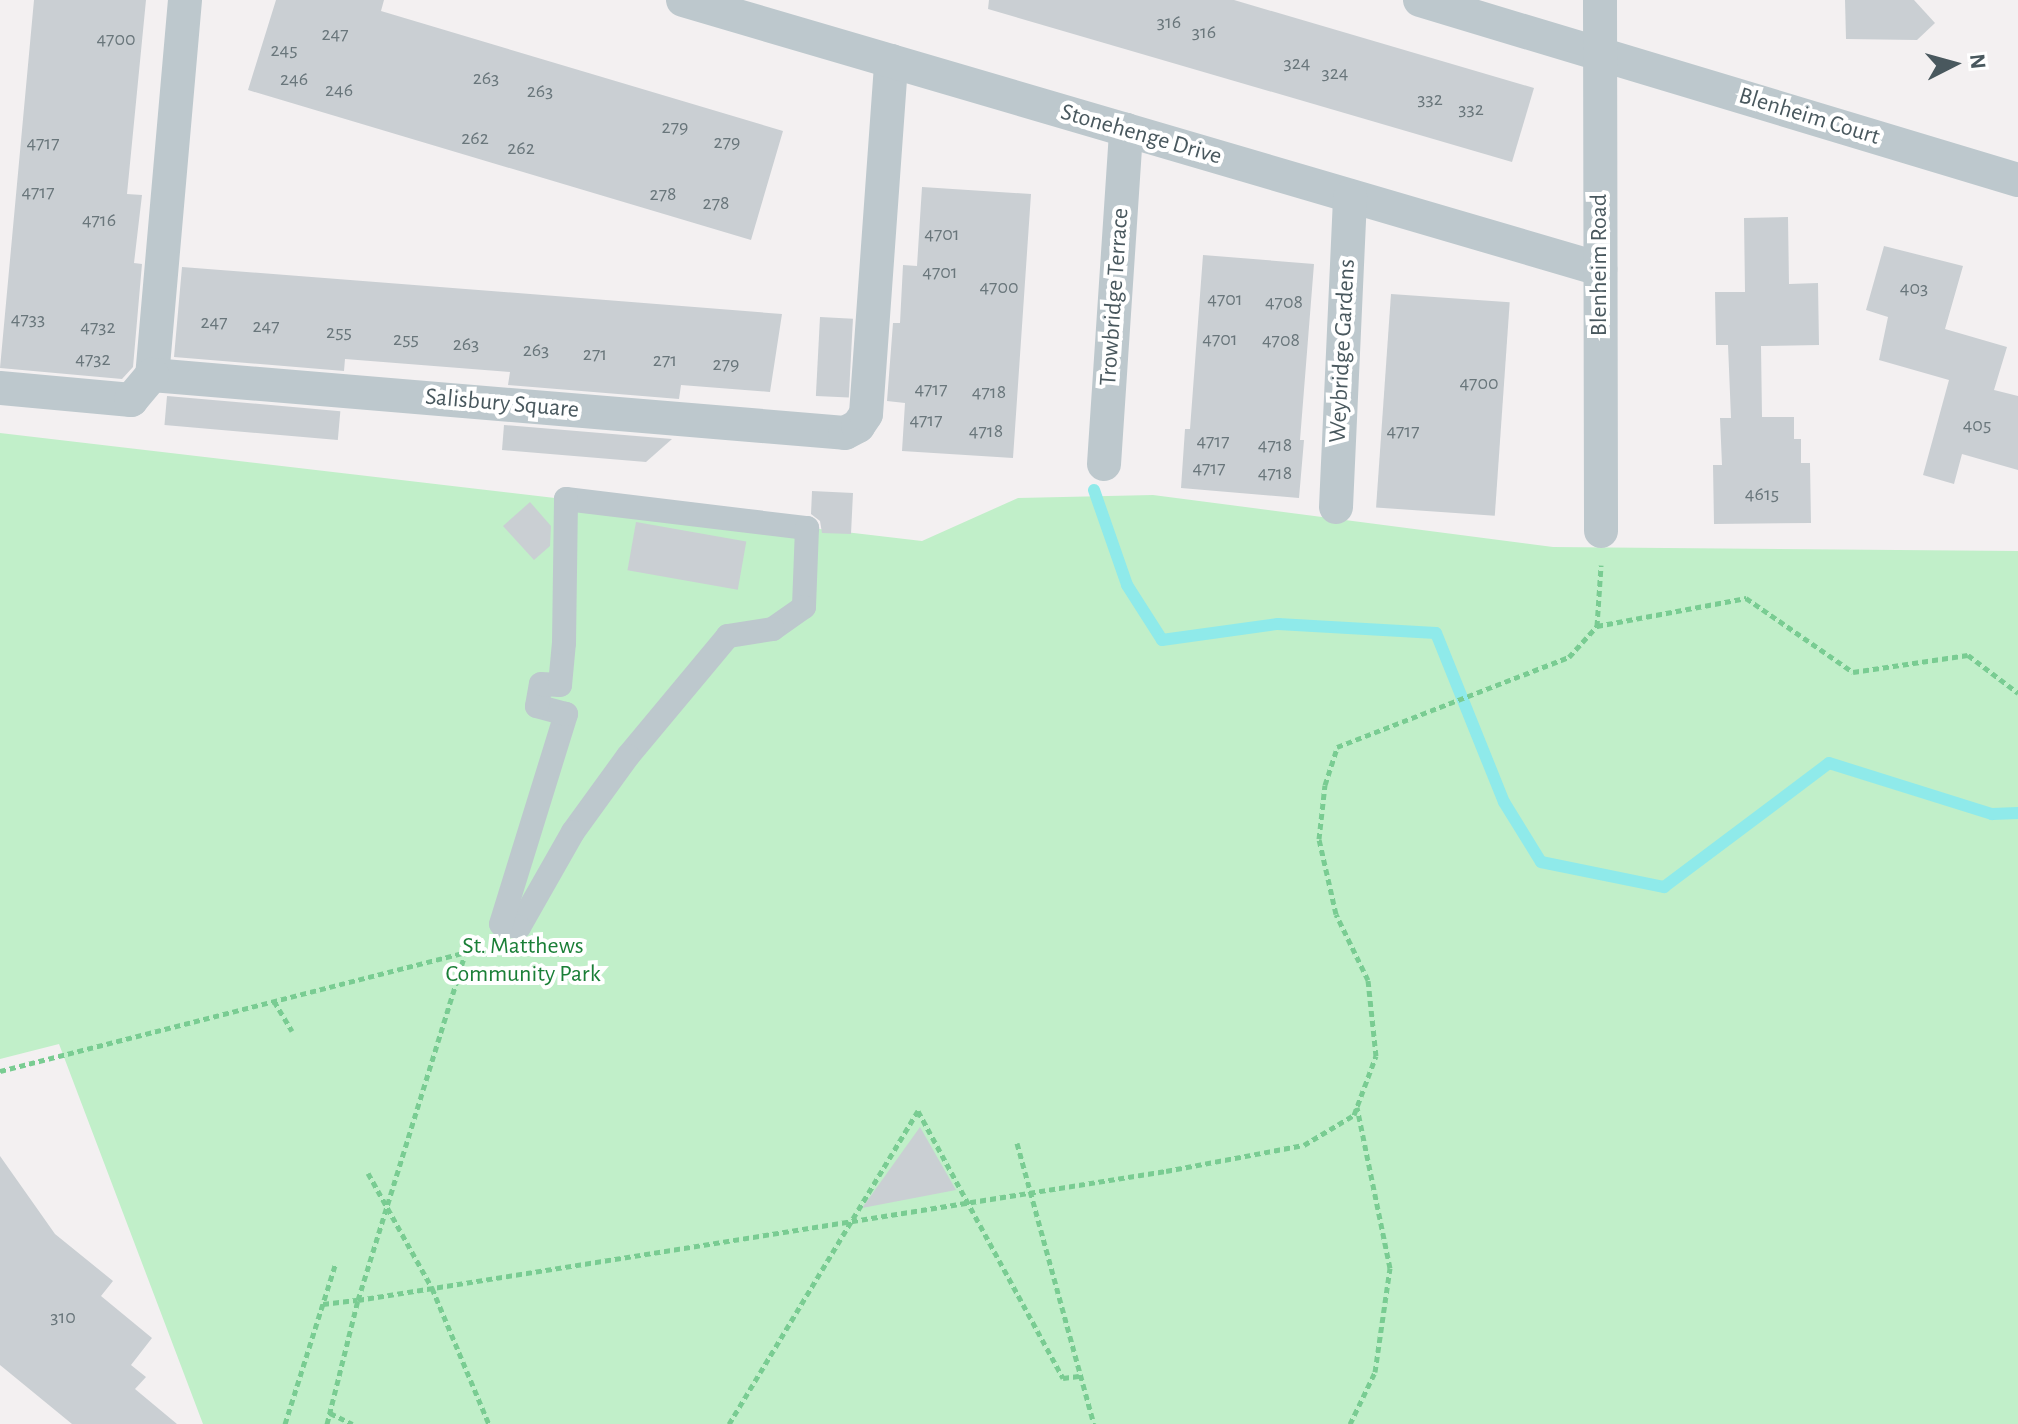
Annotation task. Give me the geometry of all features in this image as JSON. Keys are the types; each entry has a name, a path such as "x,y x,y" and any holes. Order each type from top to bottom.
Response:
{"street":[{"path":"0,388 131,400 152,375 185,0"},
{"name":"Stonehenge Drive","path":"683,0 1600,269"},
{"name":"Blenheim Court","path":"1420,0 2018,180"},
{"name":"Blenheim Road","path":"1600,0 1602,542"},
{"name":"Salisbury Square","path":"152,375 845,433 858,426 866,414 891,61"},
{"name":"Trowbridge Terrace","path":"1104,464 1126,130"},
{"name":"Weybridge Gardens","path":"1336,507 1350,196"},
{"path":"566,499 807,528 804,607 773,629 728,636 628,756 573,832 519,927 508,925 501,924 566,714 537,706 541,684 560,685 564,643 566,499"}],"path":[{"path":"1597,626 1602,542"},
{"path":"323,1304 1166,1171 1304,1145 1354,1115 1376,1056 1368,980 1336,914 1319,839 1325,785 1337,747 1569,657 1597,626 1746,598 1853,672 1968,655 2018,693"},
{"path":"0,1071 501,944 508,925"},
{"path":"327,1424 358,1300 466,952"},
{"path":"274,1001 292,1031"},
{"path":"1350,1424 1375,1372 1390,1268 1357,1106"},
{"path":"729,1424 918,1111 964,1202 1063,1378 1079,1376"},
{"path":"1017,1143 1094,1424"},
{"path":"368,1173 432,1288 489,1424"},
{"path":"285,1424 335,1265"},
{"path":"330,1413 353,1424"}],"green space":[{"name":"St. Matthews Community Park","path":"0,433 922,541 1018,498 1153,495 1553,547 2018,551 2018,1424 203,1424 59,1044 0,1059"}],"building":[{"path":"34,0 146,0 127,194 142,195 134,263 142,264 133,367 122,379 0,368"},
{"path":"276,0 384,0 381,11 783,131 751,240 248,90"},
{"path":"989,0 1234,0 1534,88 1512,162 988,9"},
{"path":"1845,0 1914,0 1935,23 1917,40 1846,39"},
{"path":"922,187 1031,194 1013,458 902,451 905,403 887,401 893,323 900,323 903,265 917,266"},
{"path":"1788,217 1789,284 1818,283 1819,345 1761,346 1762,417 1794,417 1794,439 1801,439 1801,463 1810,463 1811,523 1714,524 1713,465 1722,465 1720,418 1731,418 1728,345 1716,345 1715,292 1745,292 1744,218"},
{"path":"1884,246 1963,266 1945,329 2007,347 1994,390 2018,396 2018,470 1962,454 1954,484 1923,475 1949,380 1879,360 1888,317 1866,310"},
{"path":"1203,255 1314,264 1300,440 1304,440 1299,498 1181,488 1185,429 1190,429"},
{"path":"182,267 782,314 770,392 681,385 679,399 508,385 510,372 345,359 344,371 174,357"},
{"path":"1391,294 1510,302 1495,516 1376,507"},
{"path":"820,317 853,319 849,398 816,396"},
{"path":"167,396 340,411 338,440 164,425"},
{"path":"504,425 672,439 646,462 502,450"},
{"path":"812,491 853,493 851,534 822,533 820,521 811,514"},
{"path":"530,502 551,526 550,546 534,560 503,526"},
{"path":"636,522 746,541 738,590 627,570"},
{"path":"920,1127 956,1190 862,1208"},
{"path":"0,1156 55,1234 113,1281 101,1296 152,1338 131,1365 146,1377 135,1389 177,1424 72,1424 0,1365"}],"waterway":[{"path":"1094,490 1127,585 1162,640 1278,624 1436,633 1504,802 1541,862 1664,887 1829,763 1992,814 2018,813"}]}
